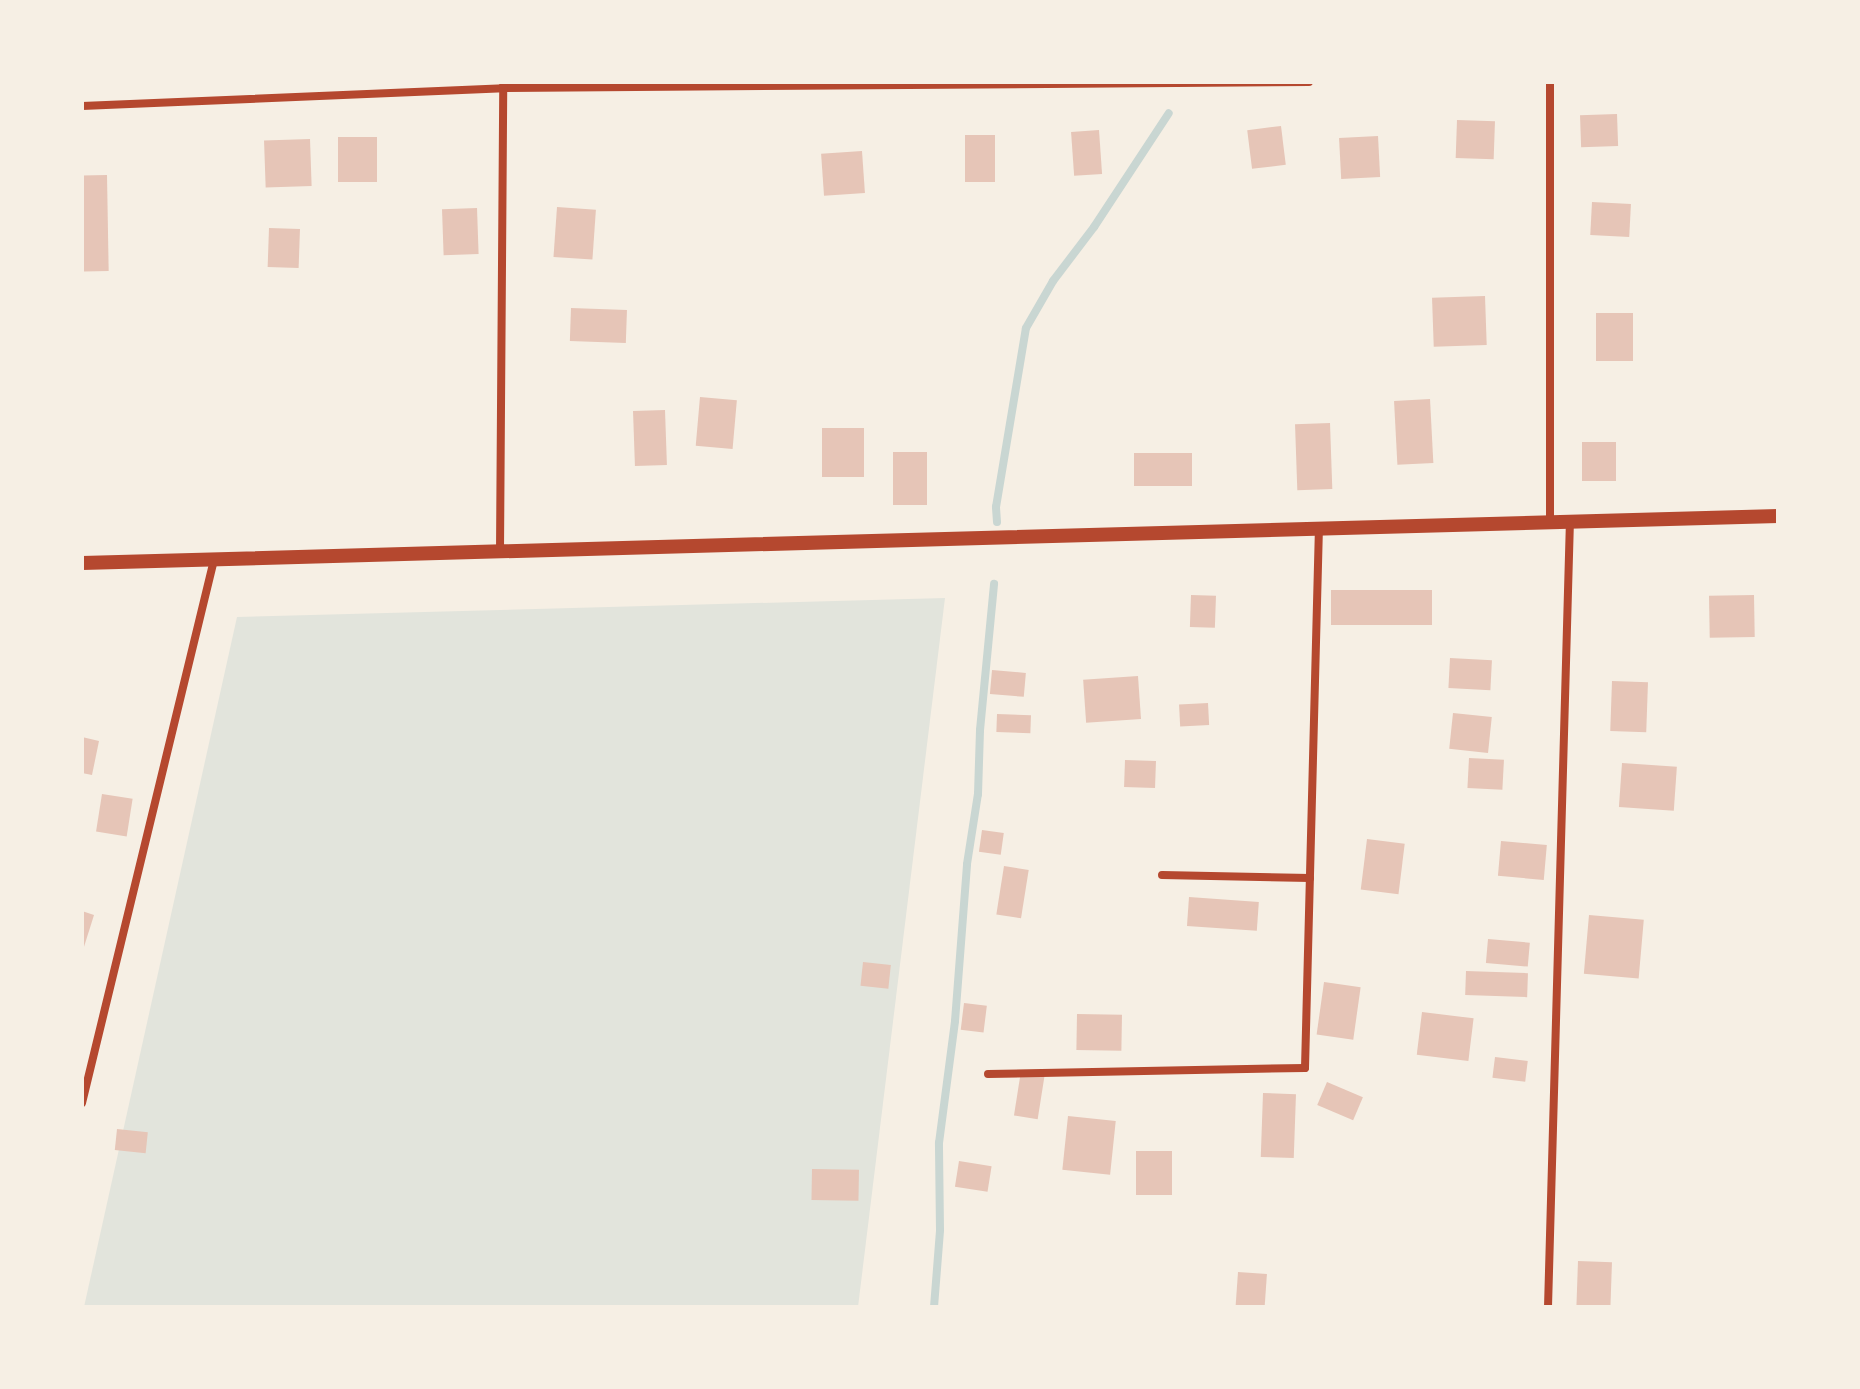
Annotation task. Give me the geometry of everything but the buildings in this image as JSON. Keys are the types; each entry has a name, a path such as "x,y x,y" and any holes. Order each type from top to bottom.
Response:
{"street":[{"path":"82,106 504,85 1309,82"},
{"path":"1550,82 1550,520"},
{"path":"500,551 504,85"},
{"path":"82,563 1570,519 1778,516"},
{"path":"1548,1307 1570,519"},
{"path":"988,1074 1305,1068 1319,527"},
{"path":"82,1103 214,560"},
{"path":"1162,875 1310,878"}],"shaded area":[{"path":"945,598 858,1307 84,1307 237,617"}],"waterway":[{"path":"997,522 996,507 1026,328 1053,281 1094,227 1169,113"},
{"path":"934,1307 940,1230 939,1143 955,1021 967,864 978,794 980,730 994,584"}]}
